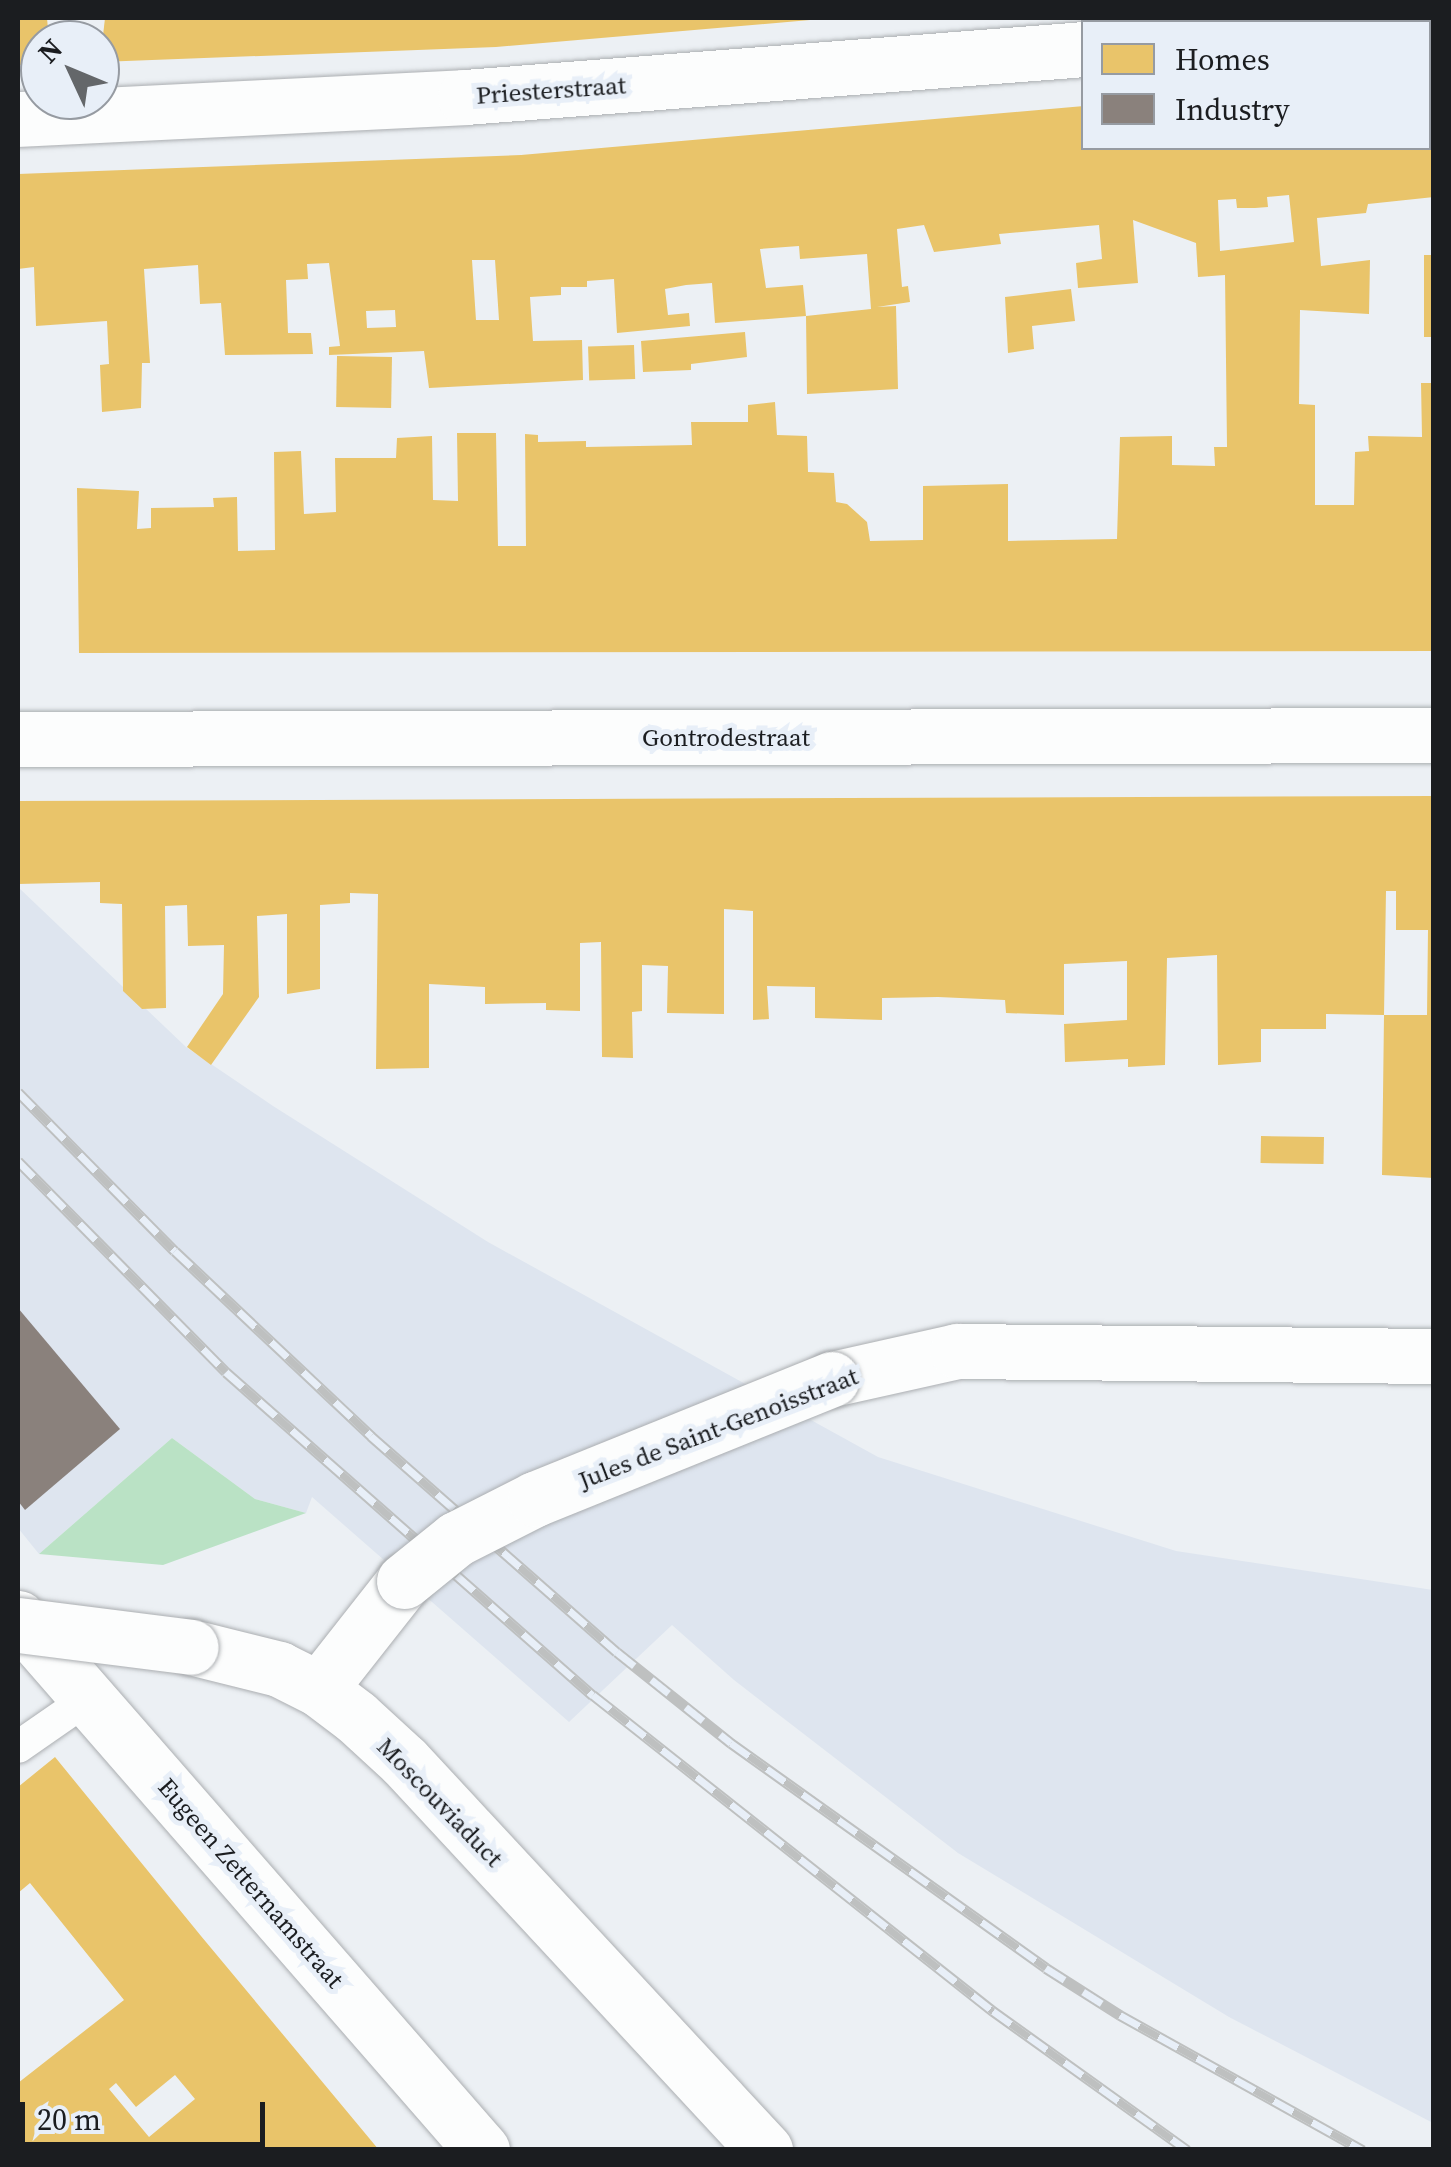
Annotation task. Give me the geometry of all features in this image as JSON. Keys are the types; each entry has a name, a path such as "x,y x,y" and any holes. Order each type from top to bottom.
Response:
{"street":[{"name":"Priesterstraat","path":"18,119 484,96 1081,49"},
{"name":"Gontrodestraat","path":"18,739 1434,735"},
{"name":"Jules de Saint-Genoisstraat","path":"319,1689 404,1581 456,1539 535,1499 832,1379 957,1351 1434,1356"},
{"name":"Moscouviaduct","path":"18,1622 246,1658 319,1689 404,1761 765,2150"},
{"name":"Eugeen Zetternamstraat","path":"18,1622 90,1697 482,2150"}],"lane":[{"path":"18,1747 90,1697"}],"shaded area":[{"path":"18,887 186,1047 273,1106 488,1242 878,1457 1176,1551 1433,1590 1433,2123 1229,2017 958,1853 734,1680 672,1625 569,1722 312,1497 306,1513 255,1499 172,1438 39,1554 18,1528"}],"green space":[{"path":"172,1438 255,1499 306,1513 163,1565 39,1554"}],"building: Homes":[{"path":"18,18 47,18 20,20 18,65"},
{"path":"810,18 496,47 120,61 120,20 105,20"},
{"path":"1434,76 1434,197 1368,204 1366,213 1317,218 1321,266 1370,260 1369,314 1300,310 1299,404 1315,405 1315,505 1354,505 1355,452 1369,451 1368,436 1422,437 1421,383 1434,383 1434,651 79,653 77,488 139,491 137,529 151,528 151,508 214,507 213,498 237,497 238,551 275,550 274,452 301,451 304,514 336,512 335,458 396,458 397,438 432,436 433,500 458,501 457,433 496,433 498,546 526,546 525,434 538,435 538,442 586,441 586,447 692,445 691,422 748,422 748,405 775,402 777,435 807,436 808,472 834,473 836,502 847,504 867,522 870,541 923,540 923,486 1008,484 1008,541 1117,539 1120,437 1172,436 1172,465 1215,466 1214,447 1227,447 1225,275 1198,277 1196,243 1133,220 1138,283 1078,288 1076,263 1102,259 1099,225 999,234 1001,244 934,252 924,225 897,229 902,287 908,286 910,302 877,307 896,306 898,389 807,394 806,316 715,323 712,283 665,289 668,315 689,313 690,326 617,333 614,279 587,281 587,287 561,287 561,295 530,297 533,341 582,340 583,380 429,388 424,351 329,355 329,347 340,346 329,263 307,264 308,279 286,280 288,333 311,333 313,354 225,355 221,303 200,304 198,265 144,269 150,363 142,363 141,408 102,412 100,365 109,364 107,321 36,326 34,267 18,269 18,174 521,155 1081,106 1081,150 1431,150","holes":["1289,195 1294,242 1220,251 1218,200 1236,199 1237,208 1255,208 1268,207 1267,197","799,246 800,259 867,254 871,309 806,316 803,285 766,288 760,249","472,260 495,260 499,320 476,320","395,310 396,327 367,328 366,311"]},
{"path":"1424,255 1434,255 1434,337 1424,337"},
{"path":"1071,289 1075,321 1032,326 1034,349 1008,353 1005,297"},
{"path":"745,332 747,357 691,364 691,370 643,372 641,341"},
{"path":"634,345 635,379 589,381 588,347"},
{"path":"337,356 392,357 391,408 336,407"},
{"path":"1434,796 1434,1178 1382,1175 1384,1015 1326,1014 1326,1029 1261,1029 1261,1062 1218,1065 1217,955 1167,958 1165,1065 1128,1067 1128,1059 1065,1062 1064,1024 1127,1020 1127,961 1064,964 1064,1015 1006,1013 1005,1000 938,997 882,998 882,1020 815,1018 815,987 767,986 769,1019 753,1020 753,911 724,909 724,1014 667,1013 668,966 642,965 642,1011 632,1012 633,1058 602,1057 601,942 580,943 580,1011 546,1010 546,1003 485,1004 485,987 429,984 429,1068 376,1069 378,894 350,893 350,903 320,905 320,989 287,994 287,914 257,916 259,997 211,1065 187,1047 223,994 224,945 188,946 187,905 165,906 166,1008 142,1009 123,991 122,904 100,903 100,882 18,884 18,801","holes":["1386,891 1396,891 1396,930 1428,930 1427,1015 1384,1015"]},
{"path":"1261,1136 1324,1137 1324,1164 1261,1163"},
{"path":"55,1757 379,2150 18,2150 18,2083 124,2000 30,1883 18,1893 18,1787","holes":["175,2075 195,2099 149,2137 109,2089 116,2083 136,2107"]}],"building: Industry":[{"path":"18,1308 120,1429 25,1510 18,1501"}],"railway":[{"path":"18,1092 175,1251 371,1436 617,1652 731,1743 1046,1968 1120,2015 1363,2150"},
{"path":"18,1161 226,1372 593,1695 993,2011 1187,2150"}]}
